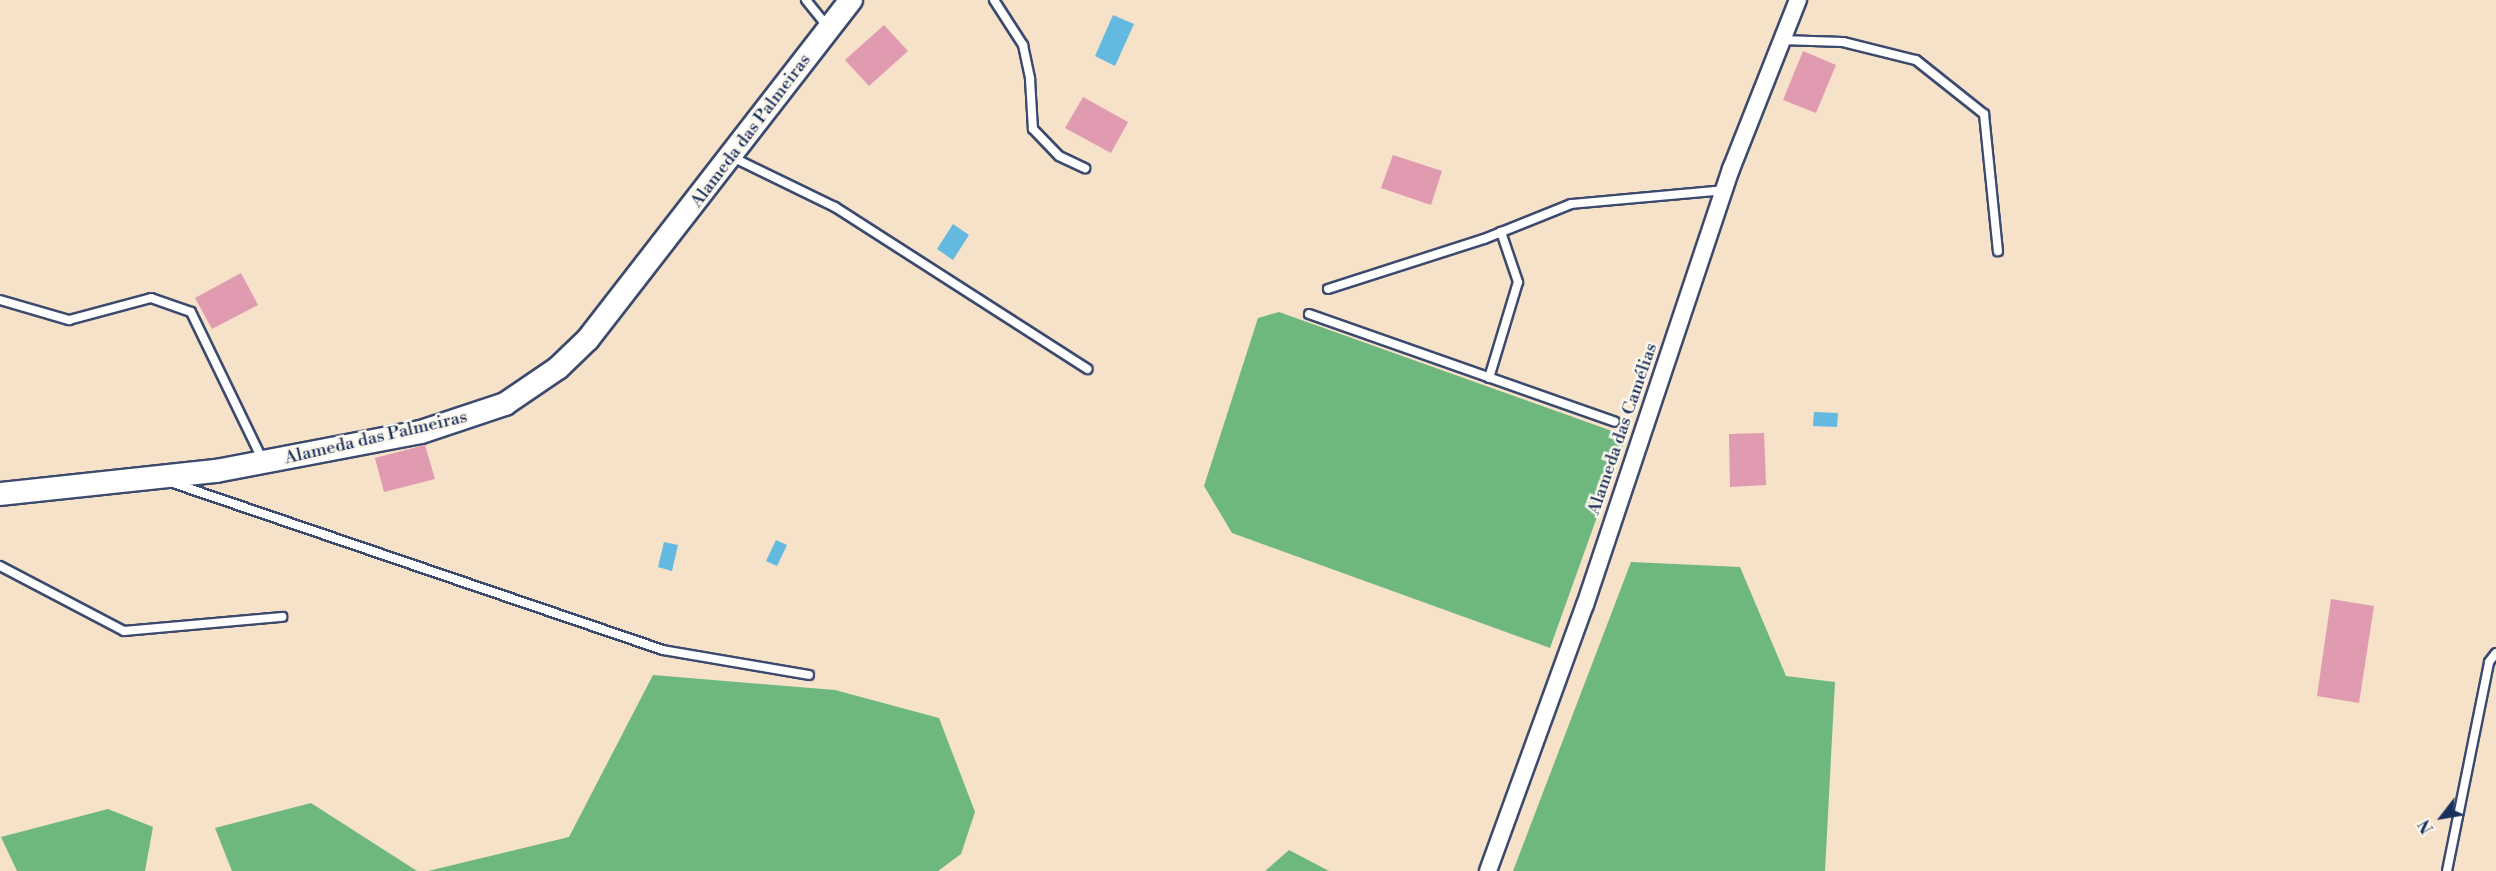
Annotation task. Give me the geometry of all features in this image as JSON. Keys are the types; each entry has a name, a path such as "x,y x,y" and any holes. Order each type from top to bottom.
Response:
{"street":[{"name":"Alameda das Palmeiras","path":"0,494 158,478 264,462 421,432 506,404 558,368 588,339 851,0"},
{"name":"Alameda das Camélias","path":"1488,871 1585,605 1724,190 1798,0"}],"lane":[{"path":"806,0 829,28"},
{"path":"994,0 1023,45 1030,79 1033,129 1059,156 1085,168"},
{"path":"1781,40 1843,42 1916,60 1984,114 1998,250"},
{"path":"731,157 835,207 1086,369"},
{"path":"1328,289 1501,232 1571,204 1724,190"},
{"path":"1489,378 1509,321 1518,282 1501,232"},
{"path":"0,300 69,320 151,298 191,312 264,462"},
{"path":"1309,314 1615,422"},
{"path":"158,478 663,650 809,675"},
{"path":"0,566 124,631 282,617"},
{"path":"2447,871 2489,662 2496,653"}],"green space":[{"path":"1279,312 1626,436 1550,648 1232,533 1204,486 1258,318"},
{"path":"1631,562 1740,567 1786,676 1835,682 1825,871 1513,871"},
{"path":"653,675 835,690 939,718 975,812 961,854 938,871 428,871 569,837"},
{"path":"311,803 417,871 232,871 215,828"},
{"path":"108,809 153,827 145,871 17,871 1,837"},
{"path":"1289,850 1329,871 1265,871"}],"water":[{"path":"1113,15 1134,24 1115,66 1095,56"},
{"path":"953,224 969,235 953,260 937,249"},
{"path":"1814,412 1838,413 1837,427 1813,426"},
{"path":"776,540 787,545 777,566 766,561"},
{"path":"664,542 678,545 672,571 658,567"}],"building":[{"path":"884,25 908,51 869,86 845,60"},
{"path":"1803,51 1836,65 1816,113 1783,100"},
{"path":"1083,97 1128,122 1111,153 1065,128"},
{"path":"1393,155 1442,171 1431,205 1381,188"},
{"path":"241,273 258,305 212,329 195,298"},
{"path":"1764,433 1766,485 1730,487 1729,434"},
{"path":"425,445 435,479 384,492 375,458"},
{"path":"2331,599 2374,606 2359,703 2317,696"}]}
